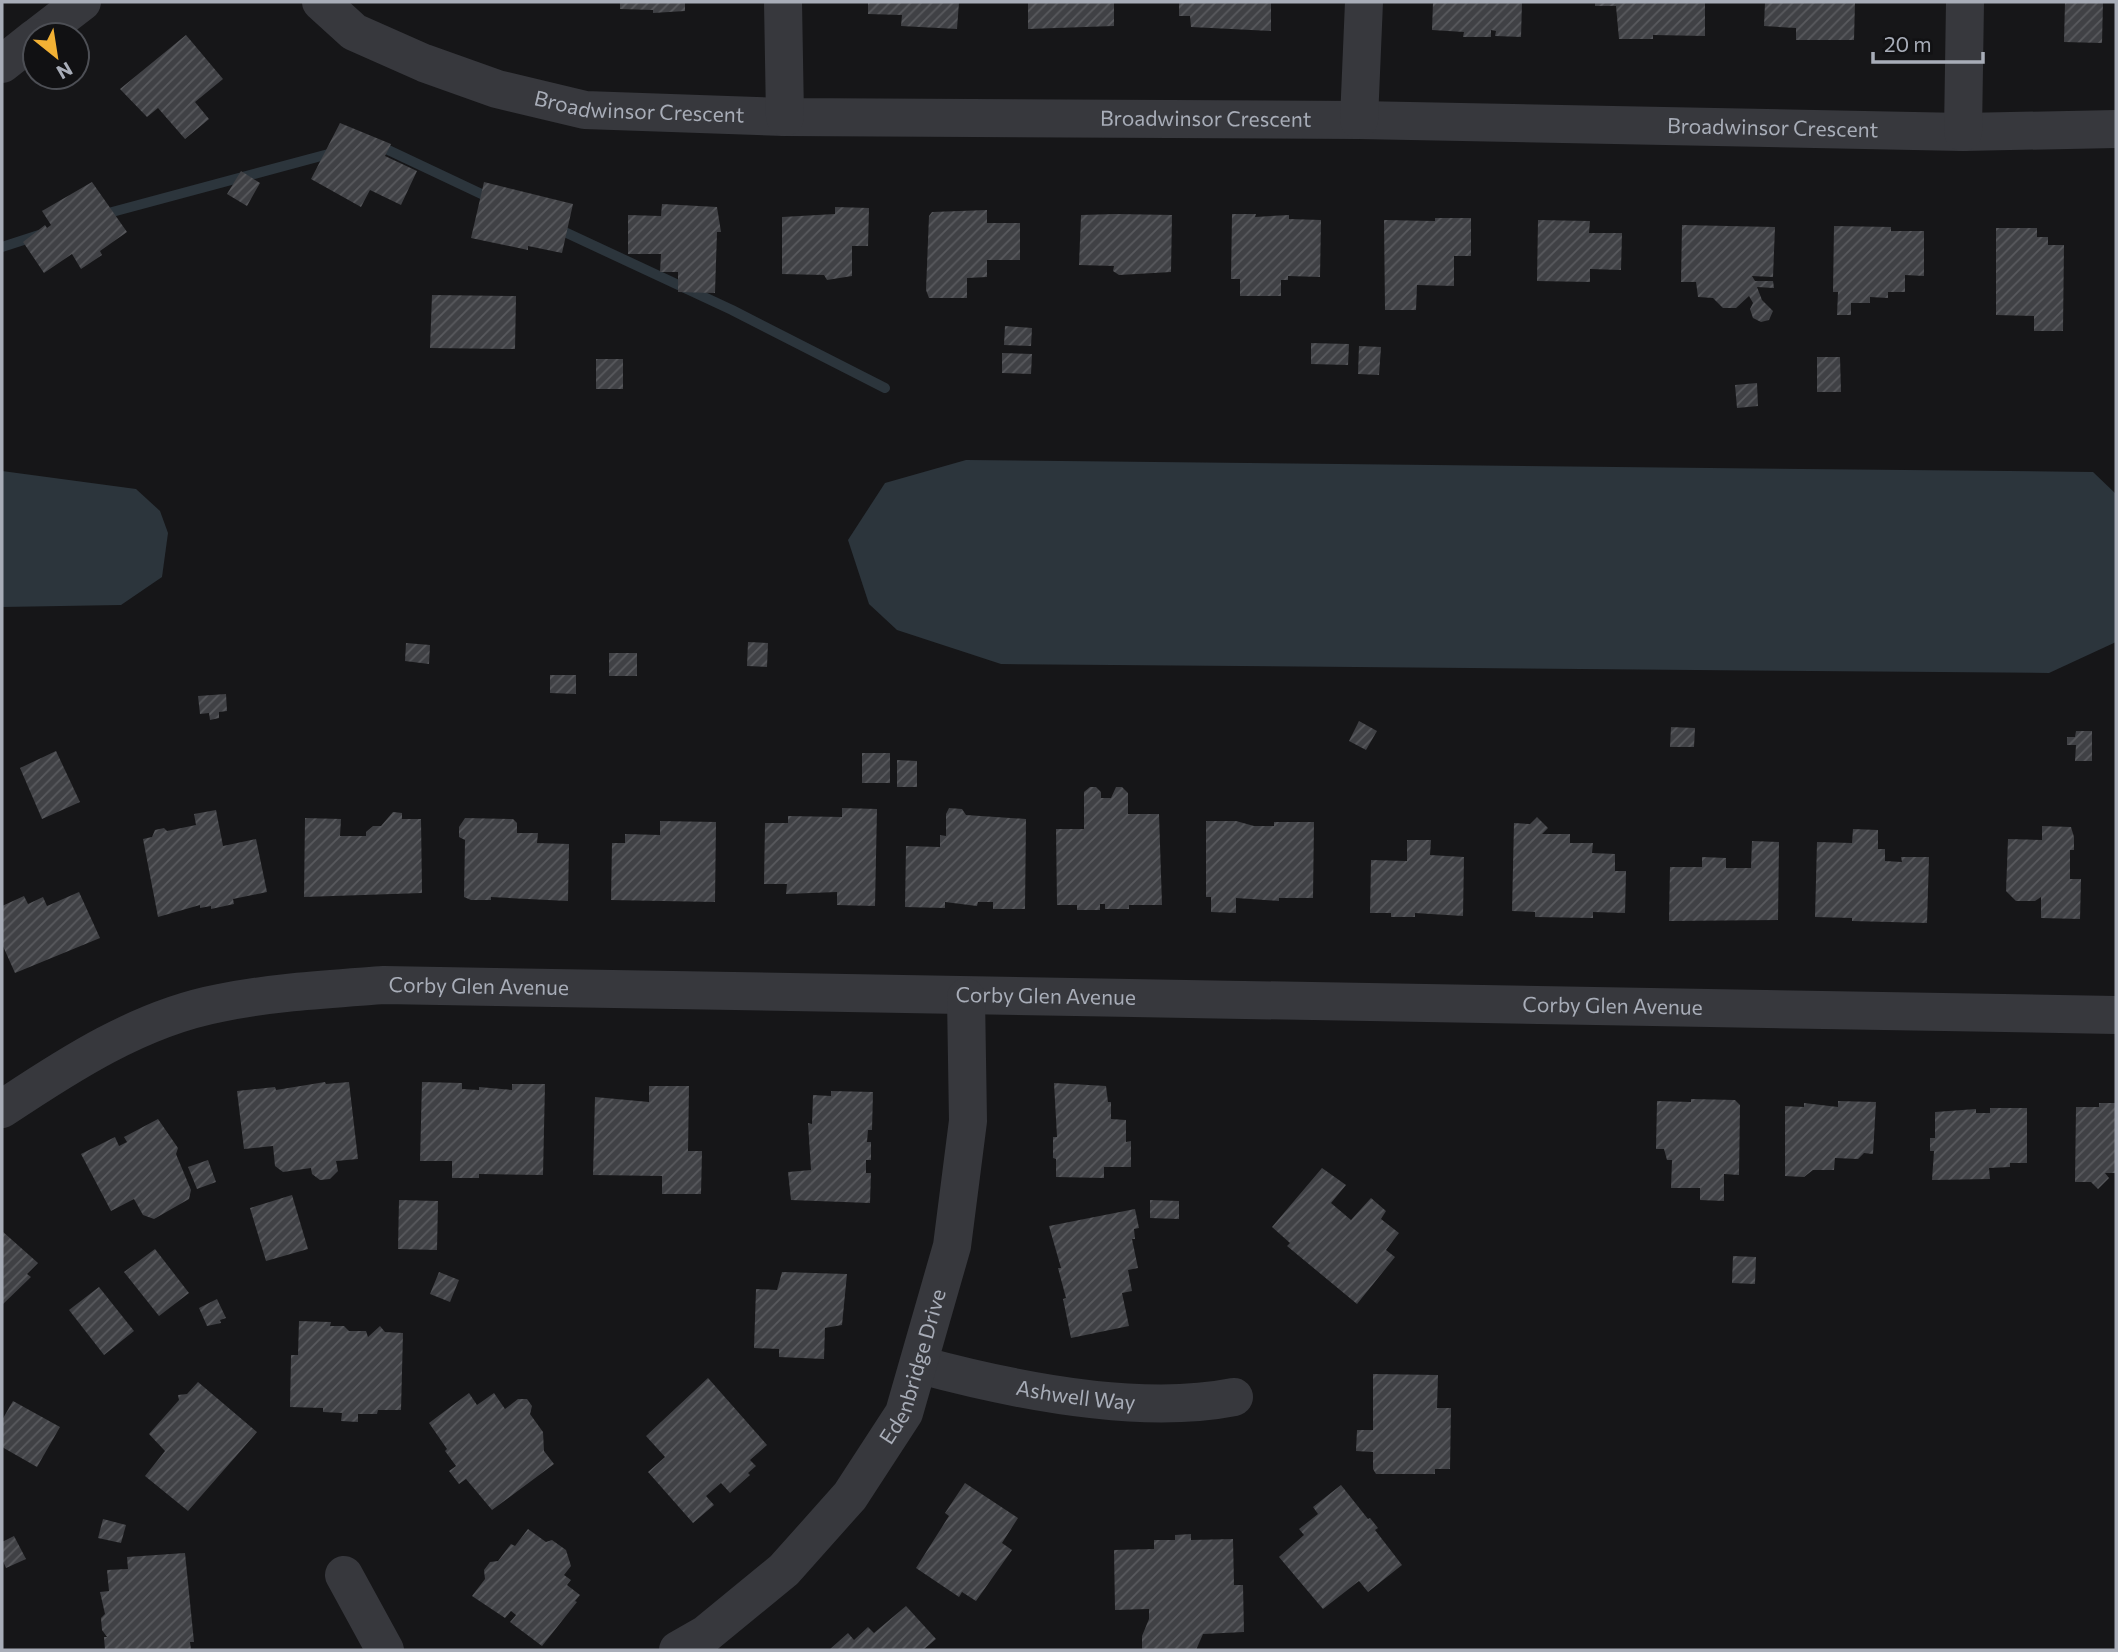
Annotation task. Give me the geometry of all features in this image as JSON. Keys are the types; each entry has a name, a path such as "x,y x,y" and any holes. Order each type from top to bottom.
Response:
{"street":[{"path":"57,21 82,2"},
{"name":"Broadwinsor Crescent","path":"321,2 354,32 424,64 497,89 585,110 785,117 1359,120 1963,132 2116,130"},
{"path":"783,2 785,117"},
{"path":"1359,120 1364,2"},
{"path":"1963,132 1965,2"},
{"path":"2,64 21,49"},
{"name":"Corby Glen Avenue","path":"2,1109 65,1067 140,1029 219,1003 384,985 2116,1015"},
{"name":"Edenbridge Drive","path":"678,1650 706,1634 784,1570 850,1496 904,1413 952,1245 968,1121 966,997"},
{"name":"Ashwell Way","path":"919,1365 998,1386 1076,1397 1195,1405 1234,1397"},
{"path":"344,1575 385,1650"}],"shaded area":[{"path":"966,460 2093,472 2116,494 2116,642 2049,673 1001,664 897,630 869,604 848,540 885,483"},
{"path":"2,471 136,489 160,511 168,533 162,577 121,605 2,607"}],"building":[{"path":"620,2 685,2 685,11 653,13 653,10 620,9"},
{"path":"868,2 959,2 957,29 901,26 902,15 868,14"},
{"path":"1028,2 1114,2 1114,26 1028,29"},
{"path":"1179,2 1271,2 1271,31 1191,27 1190,16 1179,16"},
{"path":"1433,2 1522,2 1521,37 1495,36 1496,31 1491,30 1491,37 1463,37 1464,32 1432,30"},
{"path":"1595,2 1705,2 1705,36 1653,35 1653,39 1619,39 1616,6 1595,6"},
{"path":"1765,2 1855,2 1854,40 1796,40 1796,28 1764,26"},
{"path":"2065,2 2103,2 2102,43 2064,42"},
{"path":"186,35 223,79 195,102 209,119 185,139 158,108 147,117 120,89"},
{"path":"340,123 391,144 385,156 417,171 401,205 370,190 361,207 311,179"},
{"path":"241,171 260,183 247,206 227,194"},
{"path":"92,182 127,232 100,251 102,255 81,269 72,254 44,273 23,242 45,225 47,228 51,225 42,211"},
{"path":"484,182 573,204 562,253 528,246 528,250 471,238"},
{"path":"662,204 717,207 721,232 717,232 715,293 678,292 678,272 660,272 661,254 628,254 628,215 661,216"},
{"path":"835,207 869,208 868,246 852,246 852,276 827,280 824,275 782,274 782,217 835,214"},
{"path":"987,210 987,223 1020,223 1020,260 987,260 987,277 967,278 967,298 929,298 926,290 929,216 932,212"},
{"path":"1232,214 1256,214 1255,217 1289,215 1289,219 1321,220 1320,277 1288,276 1288,280 1281,280 1281,296 1240,296 1240,279 1231,279"},
{"path":"1081,215 1172,215 1171,272 1119,275 1113,271 1114,266 1079,265"},
{"path":"1435,218 1471,218 1471,256 1454,256 1454,286 1417,285 1416,310 1385,310 1384,220 1435,221"},
{"path":"1538,220 1590,221 1589,233 1622,233 1621,270 1590,269 1590,282 1537,281"},
{"path":"1682,225 1775,227 1773,277 1752,276 1755,281 1773,281 1774,288 1757,287 1762,300 1773,311 1769,320 1761,322 1753,318 1750,309 1753,303 1749,296 1736,308 1723,308 1713,298 1698,297 1696,282 1681,282"},
{"path":"1834,226 1891,227 1891,231 1924,231 1924,276 1905,275 1905,292 1888,292 1888,298 1870,297 1870,303 1851,303 1851,315 1837,315 1838,292 1833,292"},
{"path":"1996,228 2037,228 2037,237 2048,237 2048,245 2064,245 2063,331 2034,331 2034,316 1996,315"},
{"path":"432,295 516,296 515,349 430,348"},
{"path":"1005,326 1032,328 1031,346 1004,345"},
{"path":"1311,343 1349,344 1348,365 1311,364"},
{"path":"1359,346 1381,347 1379,375 1358,374"},
{"path":"1002,353 1032,354 1031,374 1002,373"},
{"path":"1817,357 1840,357 1841,392 1817,392"},
{"path":"596,359 623,359 623,389 596,389"},
{"path":"1757,383 1758,406 1737,408 1735,385"},
{"path":"748,642 768,643 767,667 747,666"},
{"path":"406,643 430,645 429,664 405,661"},
{"path":"609,653 637,653 637,676 609,676"},
{"path":"550,675 576,675 576,694 550,693"},
{"path":"226,694 227,711 219,712 219,718 210,720 209,713 200,714 198,696"},
{"path":"1359,721 1377,731 1366,750 1349,741"},
{"path":"1671,727 1695,728 1694,747 1670,747"},
{"path":"2076,731 2092,731 2092,761 2075,761 2076,745 2067,745 2067,737 2075,737"},
{"path":"56,751 80,802 42,819 20,768"},
{"path":"862,753 890,753 890,783 862,783"},
{"path":"897,760 917,761 917,787 897,787"},
{"path":"1090,787 1096,787 1101,792 1101,798 1111,798 1116,787 1122,787 1128,793 1128,814 1159,814 1162,905 1129,905 1129,909 1105,909 1105,904 1100,904 1100,910 1077,910 1077,905 1057,905 1056,829 1084,829 1084,792"},
{"path":"842,808 877,809 875,906 837,905 837,892 786,894 787,884 764,884 765,823 788,823 788,816 842,817"},
{"path":"949,808 962,809 966,815 1026,819 1025,909 993,909 993,902 978,902 977,906 945,902 945,908 905,907 906,846 940,847 940,835 946,836 946,814"},
{"path":"216,810 223,846 256,839 267,892 233,899 234,904 211,909 211,906 200,908 200,905 158,917 143,839 152,837 155,830 164,828 167,831 196,825 194,814"},
{"path":"393,812 402,813 402,819 421,819 422,893 304,897 305,818 341,819 340,836 366,836 366,832 373,826 381,826"},
{"path":"1537,817 1548,828 1542,834 1570,834 1570,843 1593,843 1592,853 1615,854 1615,871 1626,871 1625,913 1593,912 1593,918 1535,917 1535,912 1512,911 1514,823 1530,824"},
{"path":"465,818 513,819 517,823 517,833 538,833 537,843 569,844 568,901 491,897 491,900 471,900 464,897 465,840 459,837 459,827"},
{"path":"660,821 716,822 715,902 611,900 612,843 625,843 625,834 660,835"},
{"path":"1206,821 1236,821 1254,826 1274,826 1274,822 1314,822 1313,898 1279,898 1279,901 1236,898 1236,913 1211,912 1211,897 1206,897"},
{"path":"2042,826 2071,827 2074,850 2070,850 2070,879 2081,879 2080,919 2041,918 2041,897 2035,901 2016,901 2006,891 2008,839 2042,840"},
{"path":"1853,829 1878,830 1878,849 1885,849 1885,861 1902,862 1901,857 1929,857 1927,923 1815,917 1817,842 1852,843"},
{"path":"1407,840 1431,840 1430,855 1464,857 1463,916 1415,913 1415,917 1391,917 1391,913 1370,913 1371,860 1407,861"},
{"path":"1752,841 1779,842 1778,920 1669,921 1670,867 1702,867 1702,857 1726,858 1726,868 1751,868"},
{"path":"79,892 100,938 15,973 2,944 2,906 24,896 28,904 43,897 47,906"},
{"path":"325,1082 349,1082 358,1159 336,1161 338,1171 330,1179 320,1180 312,1174 311,1168 283,1172 275,1166 273,1146 244,1149 237,1091 275,1087 276,1090"},
{"path":"422,1082 462,1083 462,1089 479,1090 479,1087 512,1090 512,1084 545,1084 543,1175 479,1174 479,1178 452,1178 452,1161 420,1161"},
{"path":"1054,1083 1106,1086 1108,1102 1111,1102 1111,1119 1126,1120 1126,1142 1131,1141 1131,1167 1104,1167 1104,1178 1056,1177 1056,1159 1053,1158 1053,1137 1057,1137"},
{"path":"649,1086 689,1086 688,1151 702,1151 701,1194 662,1194 662,1176 593,1175 595,1097 649,1102"},
{"path":"831,1091 873,1092 872,1130 868,1130 867,1142 871,1142 871,1160 866,1160 866,1173 871,1173 870,1203 791,1200 788,1172 811,1170 808,1123 812,1124 813,1095 831,1096"},
{"path":"1691,1099 1735,1100 1740,1105 1739,1175 1724,1174 1724,1201 1700,1200 1700,1188 1671,1188 1672,1160 1667,1160 1664,1149 1656,1149 1657,1101 1691,1102"},
{"path":"1838,1101 1876,1102 1873,1154 1864,1153 1858,1159 1835,1158 1834,1170 1813,1170 1804,1177 1785,1176 1785,1106 1804,1107 1804,1103 1838,1107"},
{"path":"2099,1103 2116,1103 2116,1173 2105,1173 2109,1178 2098,1189 2091,1182 2075,1182 2076,1107 2099,1107"},
{"path":"1990,1108 2027,1108 2027,1163 2010,1163 2010,1167 1989,1168 1990,1179 1932,1180 1934,1151 1930,1151 1930,1138 1935,1138 1935,1112 1976,1109 1976,1113 1990,1113"},
{"path":"158,1119 178,1148 176,1154 191,1190 189,1199 154,1219 143,1215 134,1199 111,1211 81,1154 115,1137 119,1146 127,1142 124,1137"},
{"path":"208,1160 216,1182 197,1189 188,1167"},
{"path":"1322,1168 1346,1185 1331,1203 1351,1220 1371,1198 1386,1211 1381,1219 1399,1233 1386,1250 1395,1257 1357,1304 1287,1246 1290,1243 1272,1227"},
{"path":"292,1195 308,1249 266,1261 250,1208"},
{"path":"399,1200 438,1201 437,1250 398,1249"},
{"path":"1150,1200 1179,1201 1179,1219 1150,1218"},
{"path":"1135,1209 1139,1228 1134,1229 1135,1239 1132,1239 1138,1268 1128,1270 1132,1291 1122,1293 1129,1326 1071,1338 1063,1299 1066,1298 1058,1268 1061,1268 1049,1226"},
{"path":"2,1231 38,1263 27,1274 31,1277 2,1305"},
{"path":"155,1249 189,1293 159,1316 124,1272"},
{"path":"1733,1256 1756,1257 1755,1284 1732,1283"},
{"path":"439,1272 459,1280 450,1302 430,1294"},
{"path":"782,1272 847,1274 842,1325 825,1328 824,1359 779,1357 779,1349 754,1348 756,1289 777,1290"},
{"path":"99,1287 134,1331 104,1355 69,1310"},
{"path":"217,1299 226,1318 220,1320 221,1323 207,1326 199,1308"},
{"path":"299,1321 331,1322 330,1326 344,1326 349,1331 366,1331 368,1337 380,1326 385,1332 403,1333 401,1410 378,1410 377,1414 358,1414 358,1422 341,1421 342,1413 323,1412 323,1408 290,1407 291,1355 298,1355"},
{"path":"1373,1374 1438,1375 1437,1408 1451,1408 1450,1469 1435,1469 1435,1474 1376,1474 1373,1469 1373,1452 1356,1451 1357,1430 1373,1430"},
{"path":"708,1378 767,1445 750,1460 756,1466 748,1473 750,1475 730,1493 721,1483 706,1496 714,1505 693,1523 648,1472 665,1457 646,1436"},
{"path":"198,1382 257,1432 188,1511 145,1476 165,1451 149,1434 179,1400 178,1395 187,1394"},
{"path":"469,1393 477,1405 494,1393 505,1409 518,1399 527,1399 532,1406 530,1414 543,1432 544,1451 554,1464 492,1510 466,1479 459,1484 449,1471 456,1466 429,1423"},
{"path":"13,1401 60,1427 37,1467 2,1447 2,1420"},
{"path":"965,1483 1018,1518 1002,1543 1012,1550 976,1601 962,1592 959,1597 916,1568 949,1516 945,1513"},
{"path":"1341,1485 1378,1528 1375,1530 1402,1565 1368,1592 1359,1581 1323,1609 1279,1557 1304,1535 1299,1529 1318,1514 1313,1507"},
{"path":"103,1519 126,1525 121,1543 98,1538"},
{"path":"528,1529 546,1542 552,1540 566,1550 571,1566 564,1575 571,1580 567,1585 580,1595 542,1646 510,1622 516,1615 511,1611 505,1618 472,1596 485,1579 484,1570 490,1562 498,1561 511,1544 515,1546"},
{"path":"1191,1534 1191,1540 1233,1539 1234,1585 1243,1585 1244,1632 1203,1634 1196,1650 1142,1650 1142,1636 1149,1619 1149,1609 1115,1610 1114,1550 1154,1549 1154,1540 1175,1540 1175,1535"},
{"path":"14,1536 26,1559 6,1568 2,1559 2,1542"},
{"path":"185,1553 194,1642 190,1642 191,1650 105,1650 104,1637 107,1637 102,1630 101,1618 105,1614 100,1592 109,1591 107,1570 128,1569 127,1557"},
{"path":"906,1606 936,1639 923,1650 829,1650 848,1633 854,1640 868,1627 874,1633"}],"waterway":[{"path":"376,149 384,148 492,199"},
{"path":"101,215 336,152"},
{"path":"554,227 732,310 885,388"},
{"path":"2,247 39,235"}]}
